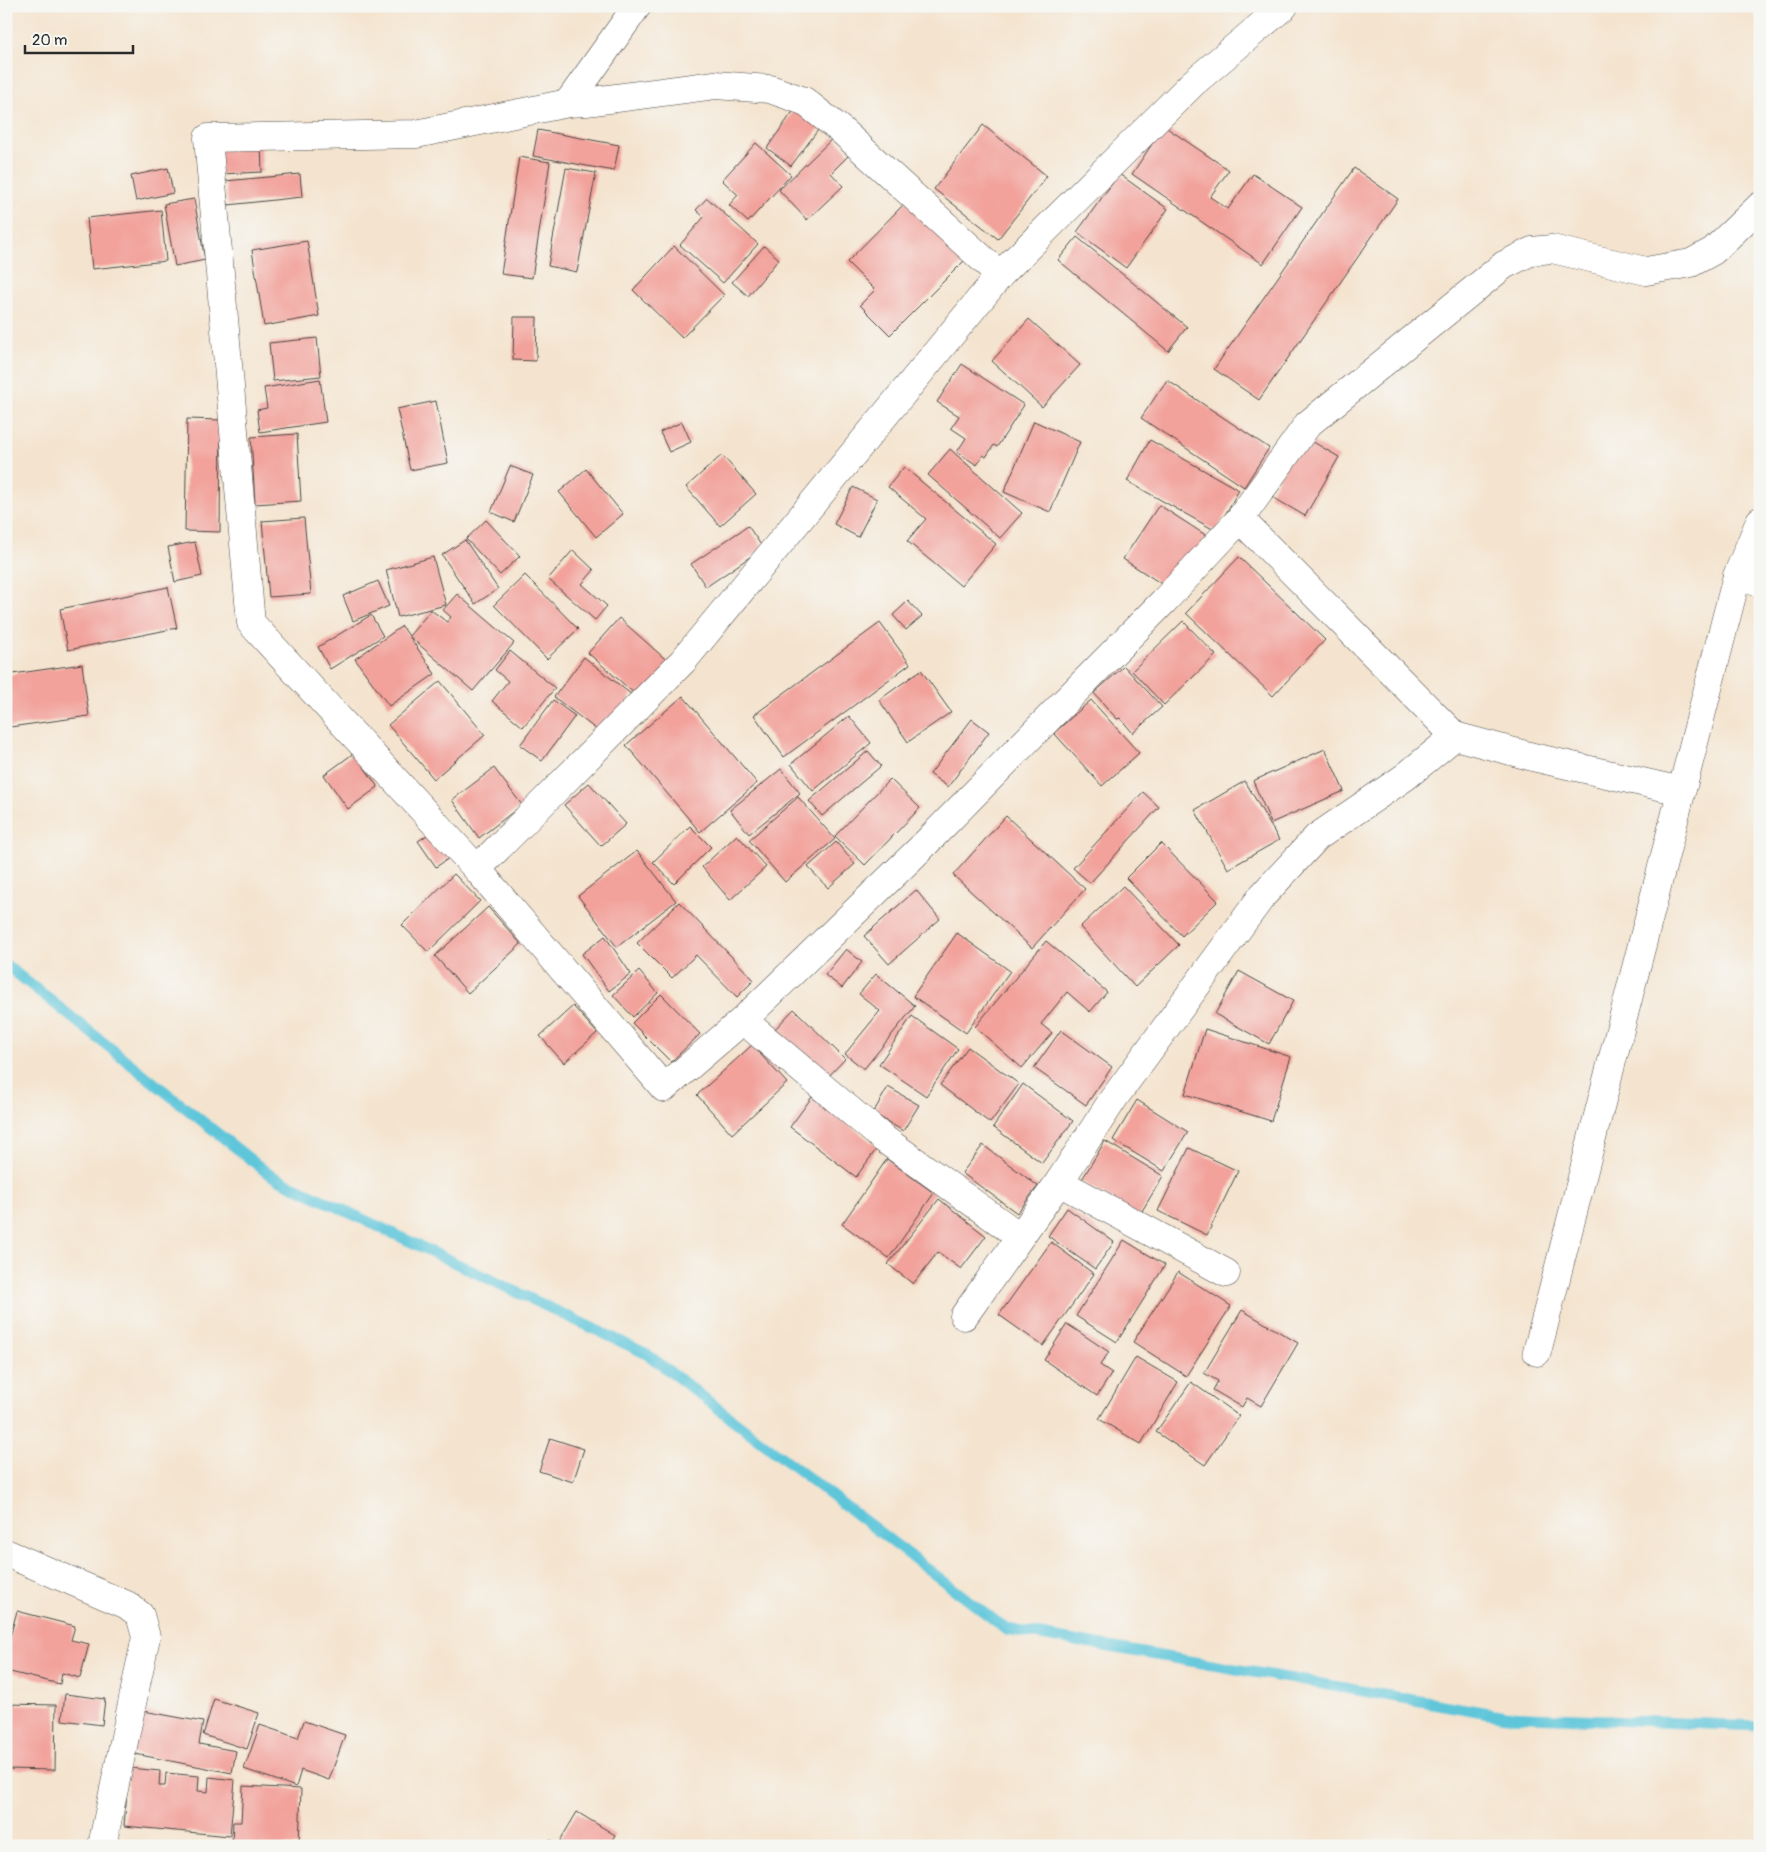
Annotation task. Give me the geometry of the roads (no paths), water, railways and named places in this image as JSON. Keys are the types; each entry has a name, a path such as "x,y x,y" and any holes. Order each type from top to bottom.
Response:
{"street":[{"path":"568,103 637,6"},
{"path":"477,869 683,661 1000,275 1193,83 1284,6"},
{"path":"1000,275 842,132 804,101 770,90 716,85 568,103 416,134 208,138 251,623 477,869 664,1088 743,1020 919,850 1164,601 1240,519 1308,424 1504,265 1532,250 1552,249 1646,271 1691,263 1713,251 1760,206"},
{"path":"1240,519 1455,736 1533,757 1681,791"},
{"path":"1536,1352 1681,791 1748,580 1760,521"},
{"path":"964,1316 1059,1182 1114,1098 1263,895 1317,837 1405,777 1455,736"},
{"path":"743,1020 884,1139 1019,1236"},
{"path":"1059,1182 1226,1273"},
{"path":"6,1552 127,1605 140,1616 146,1637 102,1846"}],"waterway":[{"path":"6,965 270,1175 647,1354 1006,1629 1506,1716 1760,1726"}]}
